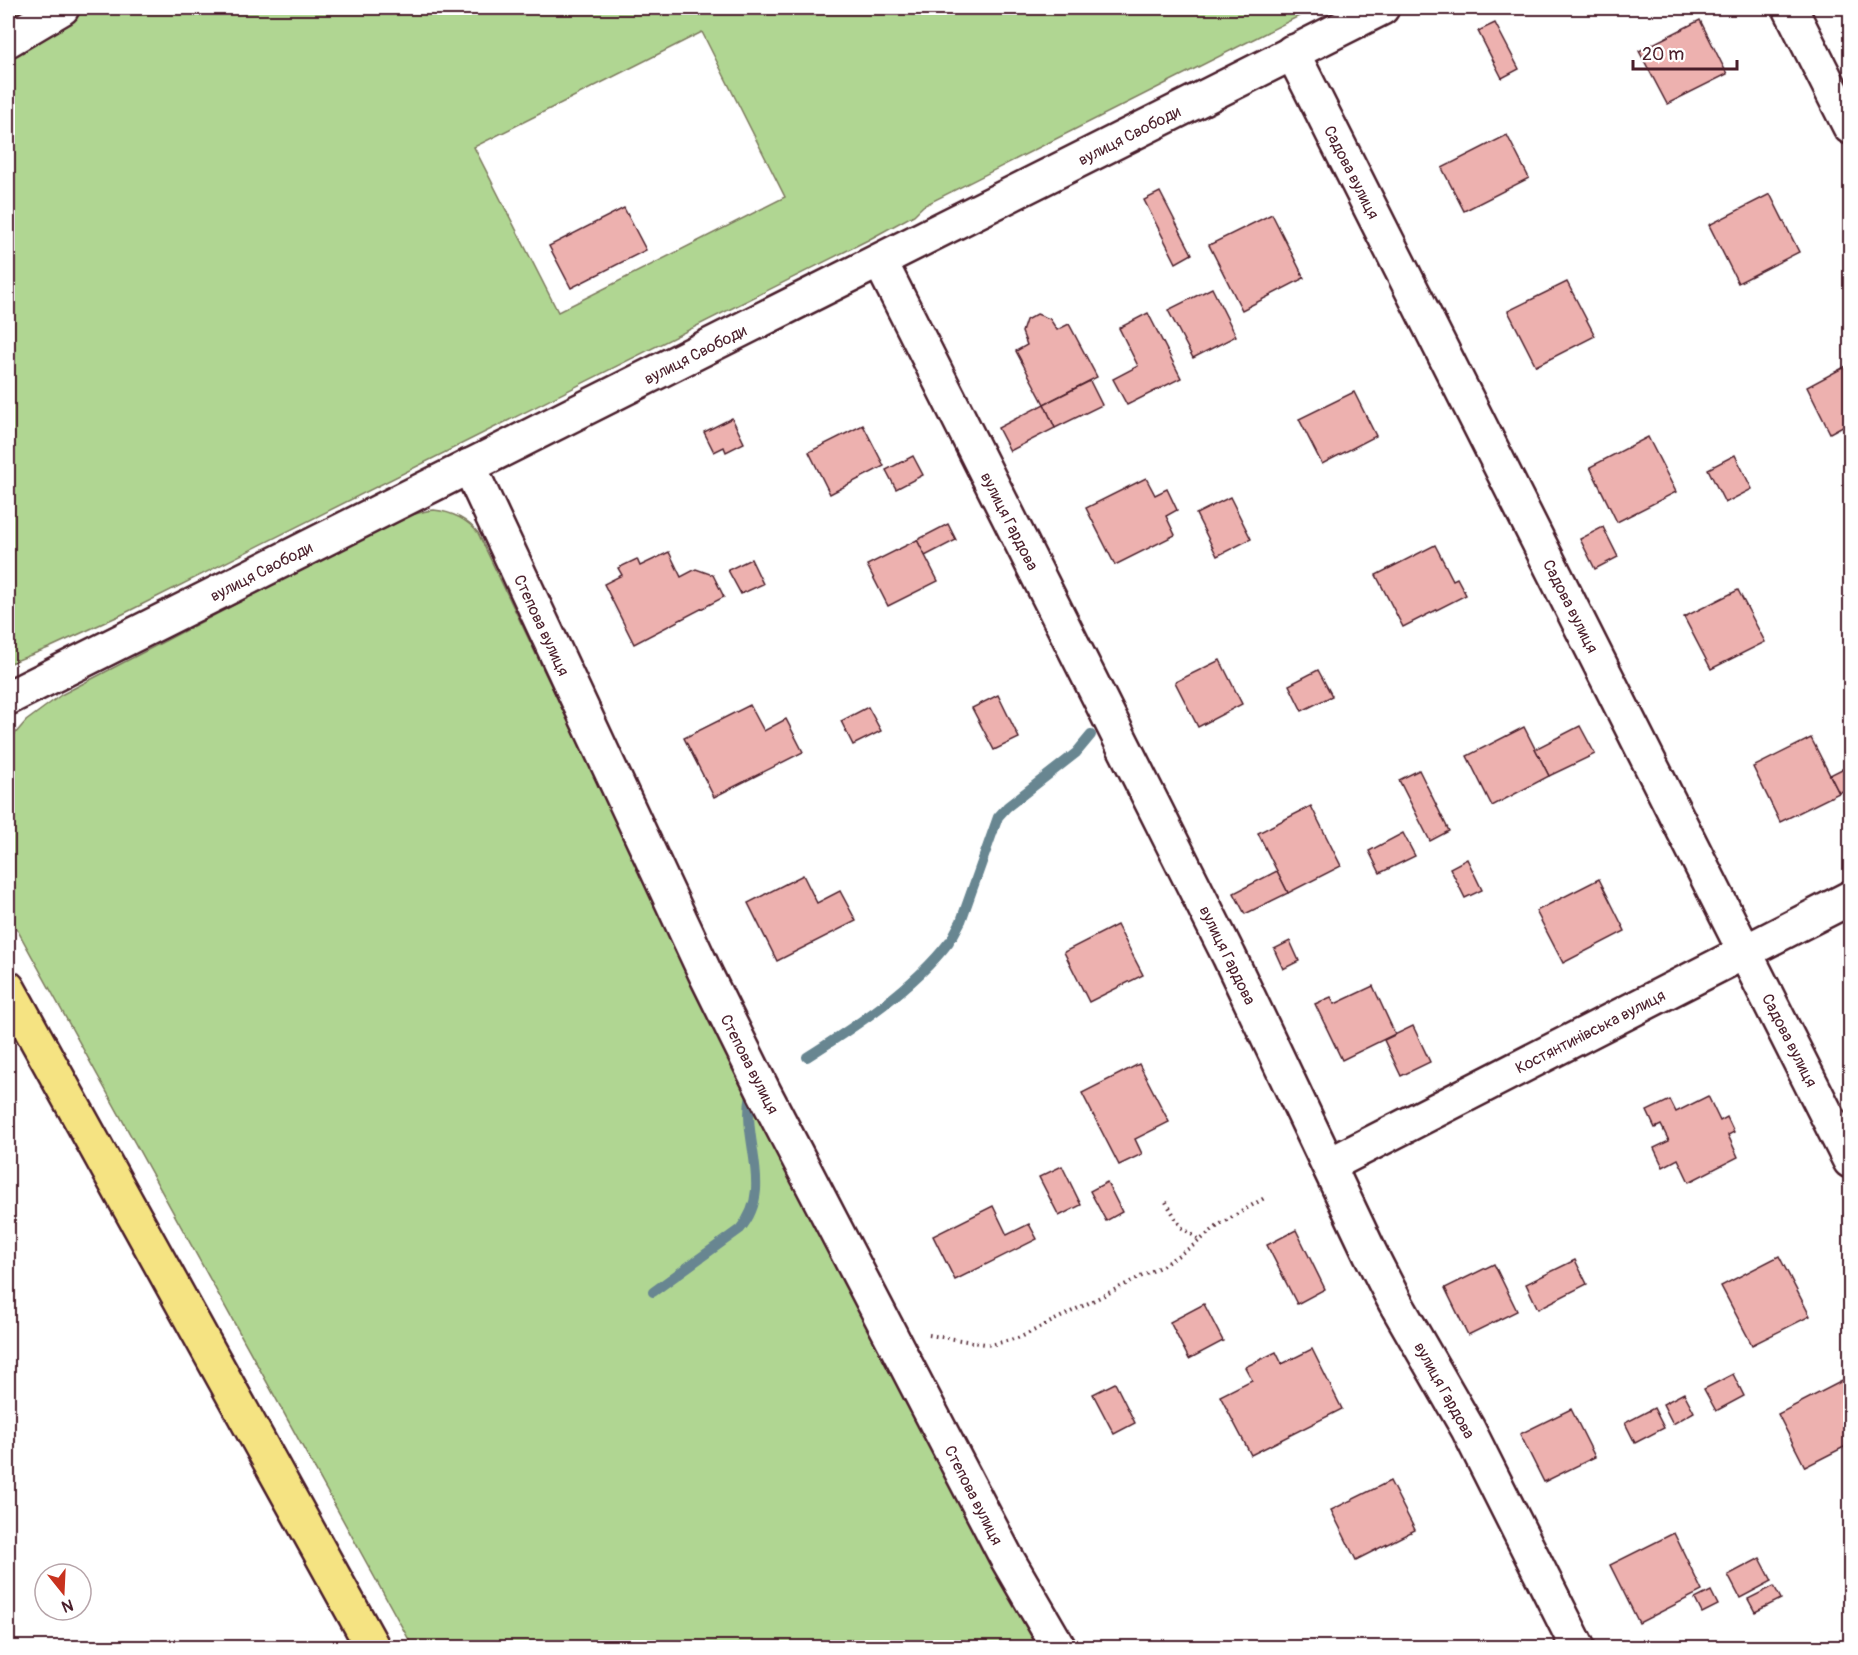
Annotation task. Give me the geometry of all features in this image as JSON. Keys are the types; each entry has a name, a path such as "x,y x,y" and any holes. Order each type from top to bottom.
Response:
{"main road":[{"path":"8,988 373,1647"}],"street":[{"path":"8,40 62,8"},
{"name":"вулиця Свободи","path":"8,698 1382,8"},
{"path":"1790,8 1851,127"},
{"name":"Садова вулиця","path":"1292,52 1851,1161"},
{"name":"вулиця Гардова","path":"880,261 1224,945 1395,1302 1468,1429 1578,1647"},
{"name":"Степова вулиця","path":"469,466 707,977 764,1092 1005,1555 1059,1647"},
{"name":"Костянтинівська вулиця","path":"1329,1165 1851,898"}],"path":[{"path":"896,1346 909,1339 928,1335 991,1345 1006,1343 1041,1328 1162,1266 1219,1225 1266,1197"},
{"path":"1166,1202 1181,1227 1200,1240"}],"green space":[{"path":"8,8 37,8 8,25"},
{"path":"84,8 1315,8 923,206 914,215 868,240 123,614 8,664 8,53","holes":["702,32 785,197 558,312 474,147"]},
{"path":"434,510 459,517 478,533 630,851 1047,1647 413,1647 8,913 8,742 26,721 61,695 372,532 405,517"}],"building":[{"path":"1700,20 1727,74 1667,104 1639,51"},
{"path":"1495,23 1519,69 1502,78 1478,31"},
{"path":"1507,135 1529,178 1464,211 1442,168"},
{"path":"1160,192 1192,254 1176,263 1144,200"},
{"path":"1770,194 1799,252 1738,283 1709,225"},
{"path":"624,208 646,250 571,288 549,246"},
{"path":"1272,214 1304,278 1242,310 1209,245"},
{"path":"1567,282 1595,336 1536,366 1508,311"},
{"path":"1212,288 1236,336 1193,358 1168,310"},
{"path":"1148,313 1181,378 1127,405 1113,379 1138,366 1119,328"},
{"path":"1037,314 1050,319 1057,330 1069,324 1097,377 1044,404 1016,351 1027,345 1022,332 1026,320"},
{"path":"1850,364 1850,422 1830,433 1807,387"},
{"path":"1090,381 1102,405 1055,428 1044,404"},
{"path":"1354,392 1376,436 1322,464 1299,419"},
{"path":"1044,404 1055,428 1010,451 998,428"},
{"path":"732,418 744,443 726,452 724,447 714,452 704,432"},
{"path":"863,425 884,466 830,494 809,452"},
{"path":"1648,437 1676,492 1617,522 1590,467"},
{"path":"1735,455 1752,489 1725,503 1708,469"},
{"path":"913,456 923,475 896,489 886,470"},
{"path":"1146,478 1155,495 1167,489 1177,510 1166,516 1175,535 1115,565 1086,508"},
{"path":"1230,497 1251,539 1217,556 1196,514"},
{"path":"948,524 956,540 925,556 917,540"},
{"path":"1603,527 1618,557 1595,569 1580,539"},
{"path":"917,540 938,581 888,606 867,565"},
{"path":"1435,545 1453,580 1457,578 1466,595 1403,627 1376,575"},
{"path":"669,552 681,577 696,569 713,575 724,597 634,644 604,584 622,575 618,568 637,559 640,566"},
{"path":"751,559 763,584 741,594 728,570"},
{"path":"1738,590 1765,642 1711,669 1684,617"},
{"path":"1220,660 1242,704 1198,727 1175,682"},
{"path":"1318,670 1332,696 1302,711 1289,685"},
{"path":"998,695 1019,738 994,750 972,708"},
{"path":"750,705 764,731 786,719 803,752 714,797 684,738"},
{"path":"868,707 881,731 853,745 841,721"},
{"path":"1580,726 1595,754 1549,776 1535,749"},
{"path":"1524,727 1549,776 1492,806 1467,756"},
{"path":"1811,738 1839,793 1780,822 1753,767"},
{"path":"1850,765 1850,787 1839,793 1830,775"},
{"path":"1419,770 1449,831 1430,841 1399,780"},
{"path":"1311,806 1341,866 1288,893 1258,833"},
{"path":"1403,833 1415,856 1380,873 1369,851"},
{"path":"1467,859 1482,890 1465,898 1450,868"},
{"path":"1277,871 1288,893 1245,914 1234,893"},
{"path":"803,875 817,903 840,891 856,921 777,961 748,903"},
{"path":"1599,879 1625,931 1563,963 1536,911"},
{"path":"1117,925 1143,975 1089,1002 1064,952"},
{"path":"1290,941 1299,961 1283,969 1274,949"},
{"path":"1373,986 1395,1034 1342,1060 1315,1004 1331,997 1335,1004"},
{"path":"1413,1026 1430,1062 1401,1076 1384,1040"},
{"path":"1139,1064 1169,1122 1135,1139 1142,1154 1119,1165 1082,1093"},
{"path":"1708,1096 1720,1121 1727,1117 1734,1132 1728,1135 1738,1157 1689,1182 1678,1159 1663,1167 1654,1148 1669,1141 1661,1125 1655,1128 1647,1111 1670,1100 1676,1112"},
{"path":"1062,1166 1081,1205 1059,1216 1039,1177"},
{"path":"1107,1182 1122,1212 1106,1221 1090,1191"},
{"path":"993,1206 1007,1235 1029,1224 1037,1239 955,1280 933,1236"},
{"path":"1296,1230 1325,1289 1297,1304 1267,1245"},
{"path":"1779,1256 1810,1316 1752,1345 1721,1286"},
{"path":"1575,1260 1587,1284 1538,1309 1526,1284"},
{"path":"1494,1264 1517,1311 1468,1335 1445,1288"},
{"path":"1204,1304 1223,1341 1189,1359 1170,1322"},
{"path":"1312,1349 1342,1409 1251,1455 1220,1396 1252,1380 1245,1367 1276,1352 1282,1364"},
{"path":"1733,1374 1744,1396 1716,1411 1704,1389"},
{"path":"1850,1377 1850,1405 1845,1407 1850,1419 1850,1444 1805,1467 1778,1414"},
{"path":"1115,1383 1135,1423 1114,1434 1093,1394"},
{"path":"1684,1393 1694,1412 1673,1424 1663,1404"},
{"path":"1654,1408 1664,1428 1635,1443 1625,1423"},
{"path":"1571,1409 1595,1457 1544,1482 1520,1434"},
{"path":"1390,1481 1415,1530 1356,1560 1331,1510"},
{"path":"1674,1533 1702,1591 1639,1623 1610,1565"},
{"path":"1760,1558 1772,1581 1740,1598 1728,1575"},
{"path":"1774,1586 1781,1599 1755,1612 1748,1599"},
{"path":"1711,1591 1718,1605 1702,1613 1695,1599"}],"waterway":[{"path":"953,936 961,921 998,817 1007,807 1076,753 1091,735"},
{"path":"807,1057 901,991 935,959 949,942"},
{"path":"653,1292 740,1229 750,1213 755,1197 756,1181 750,1130 751,1095"}]}
